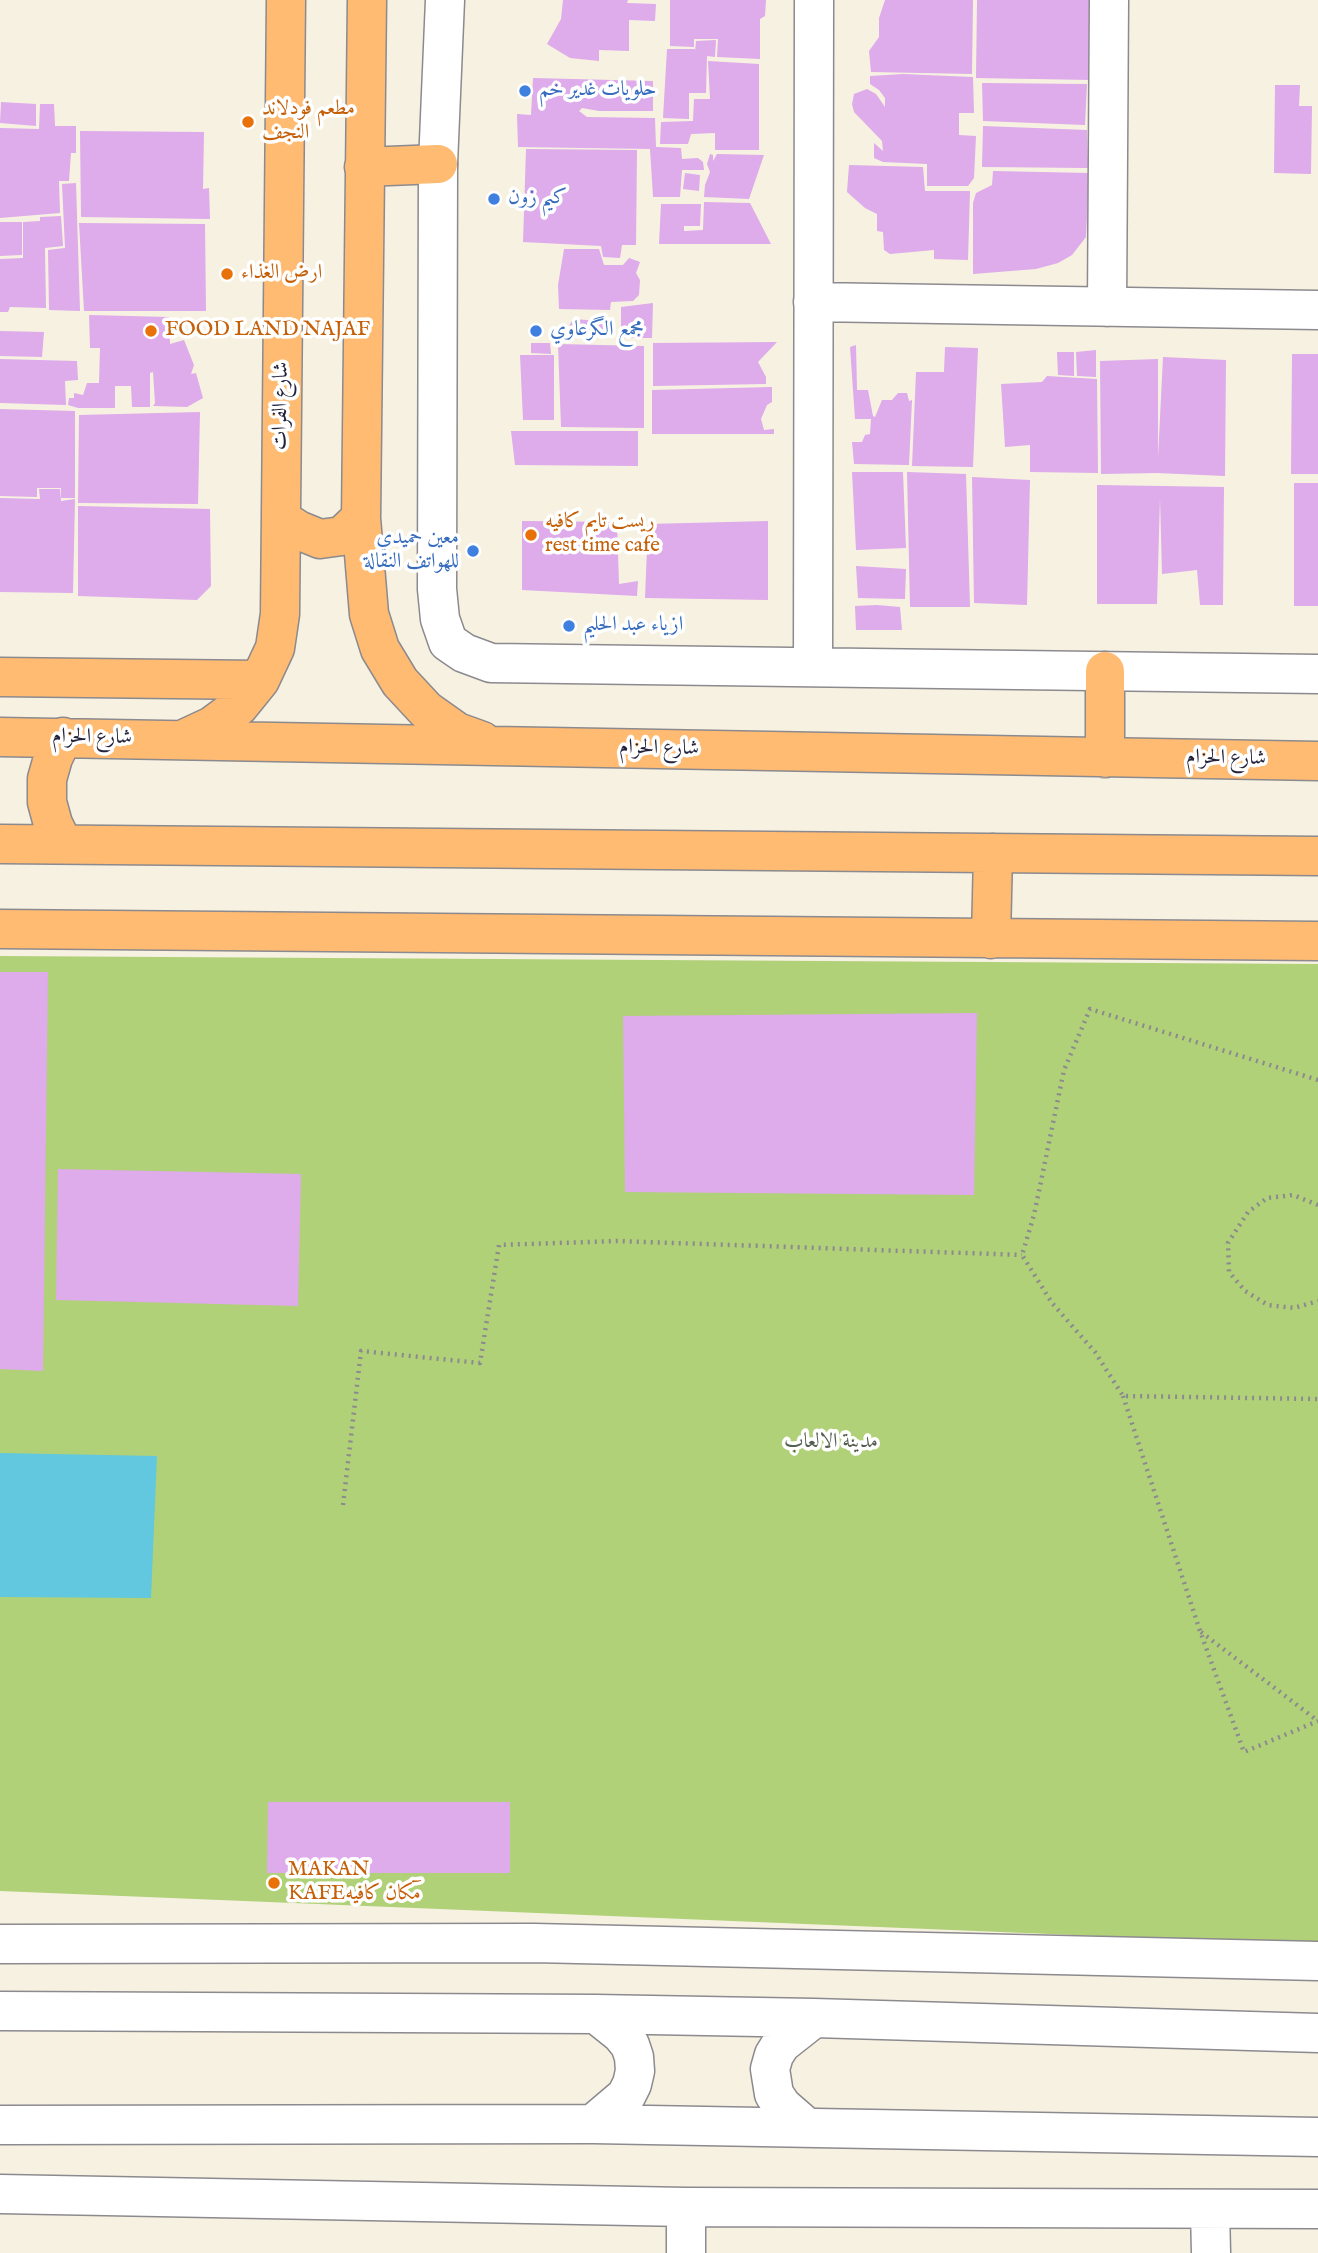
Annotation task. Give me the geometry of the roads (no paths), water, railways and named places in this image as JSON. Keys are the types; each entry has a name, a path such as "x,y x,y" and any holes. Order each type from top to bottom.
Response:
{"main road":[{"name":"شارع الفرات","path":"182,740 212,726 230,713 260,680 275,648 280,614 286,0"},
{"path":"367,0 361,518 369,614 380,649 400,682 426,710 457,732 493,745"},
{"path":"364,167 438,164"},
{"path":"281,519 320,540 342,536 361,518"},
{"path":"1105,671 1105,758"},
{"path":"0,677 260,680"},
{"name":"شارع الحزام","path":"0,737 1318,761"},
{"path":"63,737 47,779 47,802 53,824 64,844"},
{"path":"0,844 1318,856"},
{"path":"991,939 993,853"},
{"path":"0,929 1318,941"}],"street":[{"path":"445,0 438,164 437,589 440,619 448,642 464,653 491,663 1318,674"},
{"path":"813,666 814,0"},
{"path":"1107,307 1108,0"},
{"path":"813,302 1318,310"},
{"path":"0,1944 534,1943 1318,1961"},
{"path":"0,2011 596,2014 1318,2034"},
{"path":"593,2124 626,2096 635,2071 634,2057 629,2045 621,2034 596,2014"},
{"path":"805,2126 782,2106 774,2094 770,2068 780,2044 814,2018"},
{"path":"0,2125 593,2124 1318,2137"},
{"path":"0,2194 686,2207 1318,2209"},
{"path":"686,2207 686,2253"},
{"path":"1210,2209 1210,2253"}],"water":[{"path":"0,1453 157,1456 151,1598 0,1597"}],"place":[{"name":"حلويات غدير خم","path":"525,91"},
{"name":"مطعم فودلاند النجف","path":"248,122"},
{"name":"كيم زون","path":"494,199"},
{"name":"ارض الغذاء","path":"227,274"},
{"name":"FOOD LAND NAJAF","path":"151,331"},
{"name":"مجمع الگرعاوي","path":"536,331"},
{"name":"ريست تايم كافيه rest time cafe","path":"531,535"},
{"name":"معين حميدي للهواتف النقالة","path":"473,551"},
{"name":"ازياء عبد الحليم","path":"569,626"},
{"name":"MAKAN KAFEمٓكان كافيه","path":"274,1883"}],"park label":[{"name":"مدينة الالعاب","path":"831,1443"}]}
